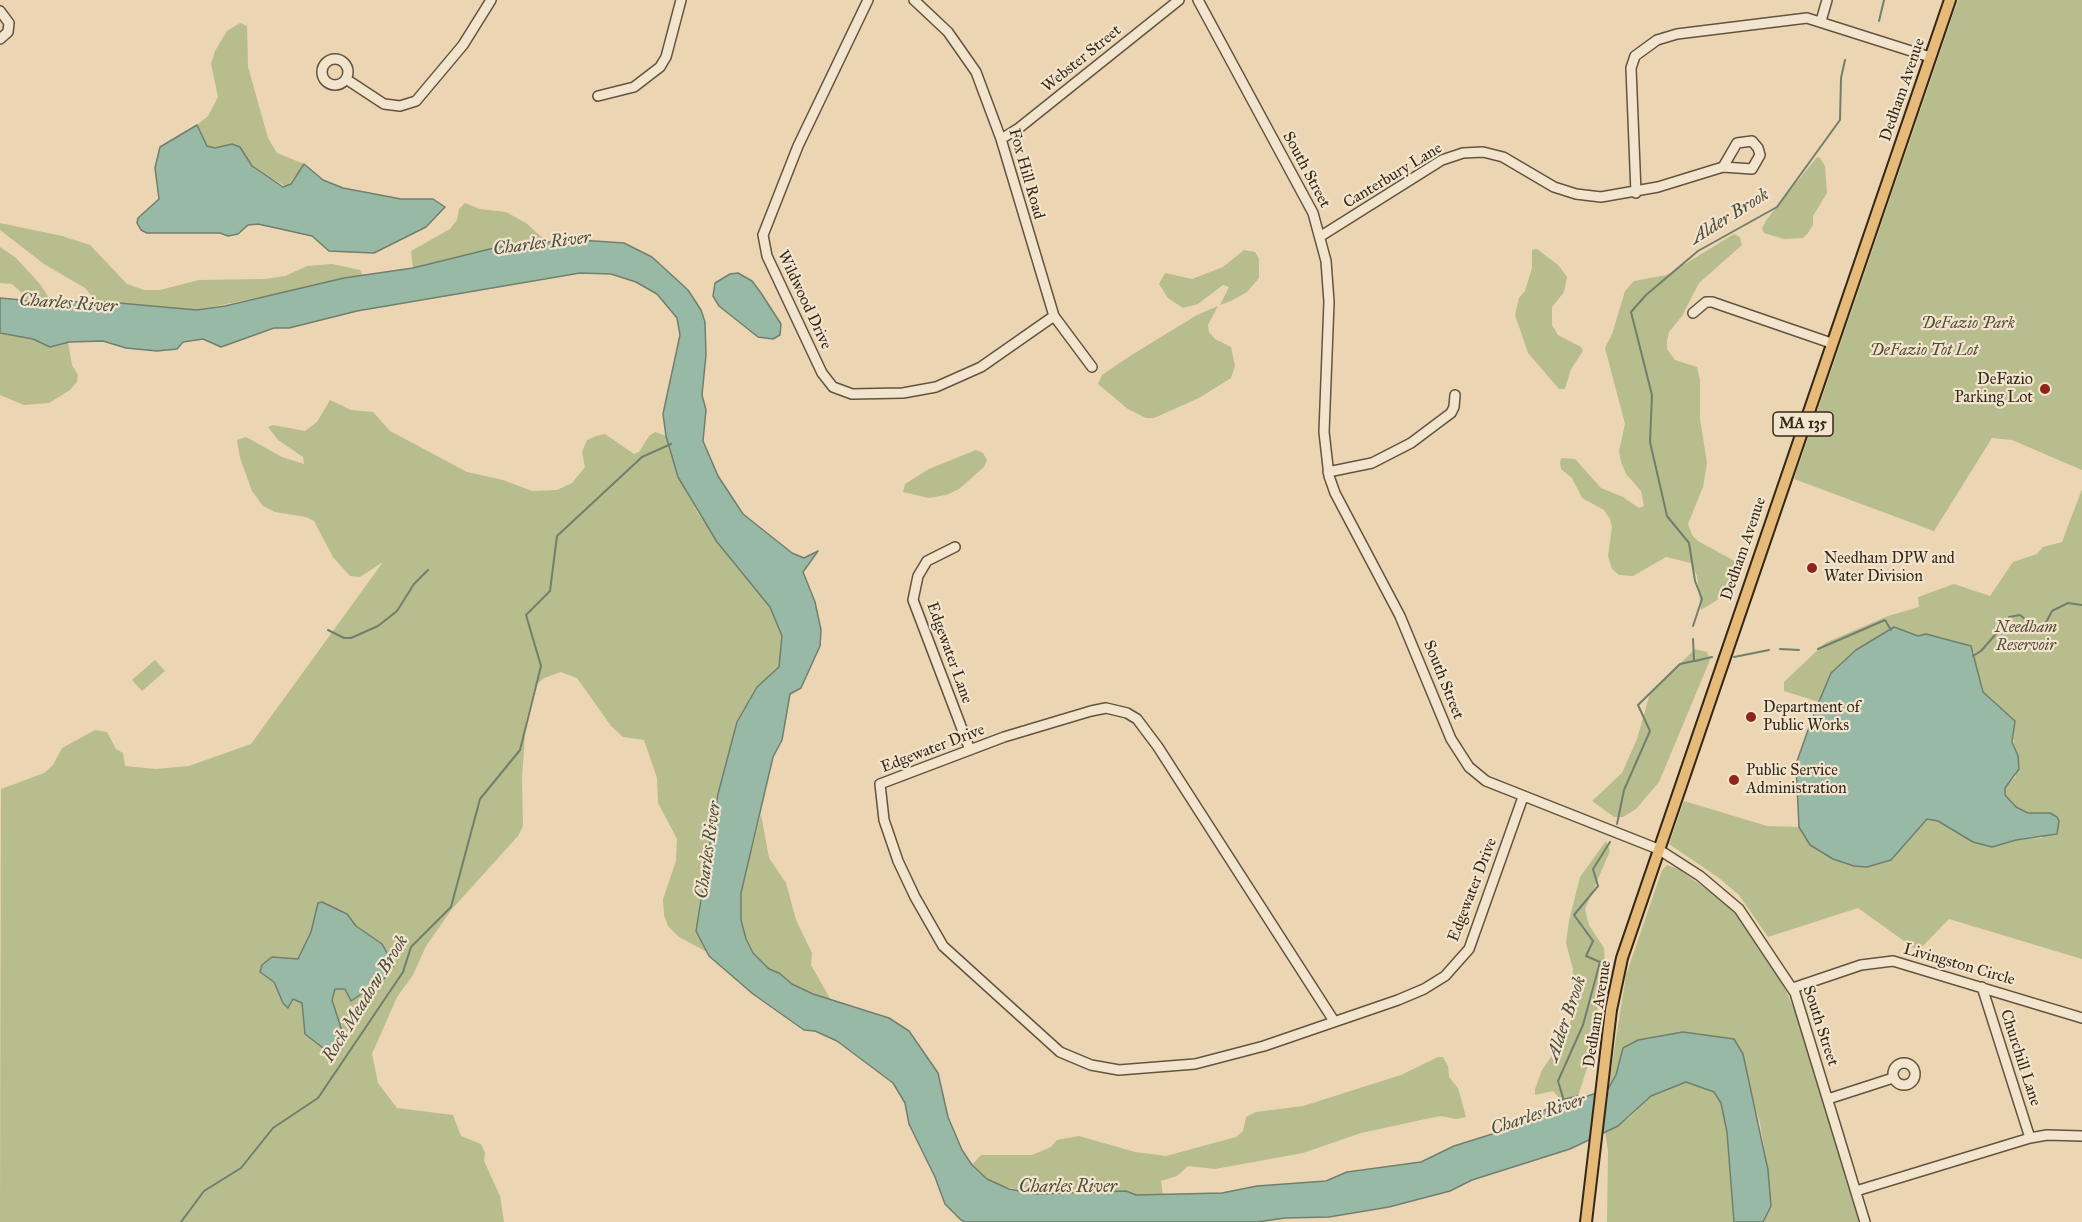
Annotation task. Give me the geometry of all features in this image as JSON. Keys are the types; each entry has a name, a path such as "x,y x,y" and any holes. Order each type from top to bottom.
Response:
{"main road":[{"name":"Dedham Avenue","path":"1586,1222 1617,976 1658,849 1950,0"}],"street":[{"path":"346,79 384,104 400,106 416,100 463,45 491,0"},
{"path":"598,96 634,87 660,67 666,57 681,0"},
{"name":"Wildwood Drive","path":"868,0 798,146 763,235 766,256 822,373 832,387 852,394 903,393 930,389 981,367 1054,316"},
{"name":"Fox Hill Road","path":"914,0 938,21 969,60 982,85 1001,138 1034,256 1054,316 1092,367"},
{"name":"Webster Street","path":"1001,138 1019,128 1179,0"},
{"name":"South Street","path":"1198,0 1313,213 1321,236 1329,302 1324,432 1329,472 1335,493 1401,616 1455,747 1481,778 1523,798 1635,838 1658,849 1692,870 1729,898 1750,923 1793,988 1865,1222"},
{"path":"1821,21 1827,0"},
{"path":"0,11 9,23 8,32 0,39"},
{"path":"1636,193 1630,81 1635,56 1657,40 1677,34 1801,18 1821,21 1930,57"},
{"name":"Canterbury Lane","path":"1321,236 1442,160 1463,153 1483,152 1503,157 1554,187 1576,194 1601,197 1636,193 1723,167"},
{"path":"1693,313 1708,301 1832,343"},
{"path":"1329,472 1372,463 1411,443 1451,412 1455,395"},
{"name":"Edgewater Lane","path":"955,547 927,561 918,576 914,600 970,750"},
{"name":"Edgewater Drive","path":"1334,1022 1158,747 1137,719 1128,713 1106,708 1091,711 970,750 880,784 884,820 915,897 943,946 1060,1052 1091,1065 1119,1070 1150,1070 1225,1057 1334,1022 1424,989 1445,976 1469,949 1523,798"},
{"name":"Livingston Circle","path":"1793,988 1853,967 1882,961 1899,962 2082,1018"},
{"name":"Churchill Lane","path":"1982,987 2030,1138"},
{"path":"1828,1099 1893,1078"},
{"path":"1856,1191 2030,1138 2047,1135 2082,1136"}],"green space":[{"name":"DeFazio Park","path":"1958,0 2082,0 2082,470 2012,440 1992,438 1934,531 1794,479"},
{"path":"240,23 247,26 248,67 268,138 277,153 304,164 287,187 256,170 225,145 215,148 207,146 197,125 208,116 218,97 211,64 215,51 227,31"},
{"path":"1817,157 1825,166 1827,193 1813,216 1813,225 1808,233 1803,238 1784,239 1764,233 1762,228 1767,219"},
{"path":"465,203 480,209 506,212 526,223 547,242 498,247 413,268 411,251 450,229 457,220 459,209"},
{"path":"0,223 62,236 90,245 127,284 144,290 160,290 199,280 265,279 285,276 307,266 332,264 360,270 363,276 197,310 96,301 85,288 44,264 0,230"},
{"path":"1734,234 1740,237 1742,245 1699,283 1682,316 1669,332 1667,341 1667,349 1675,360 1697,367 1700,380 1700,419 1707,463 1703,487 1688,524 1692,535 1698,541 1738,563 1740,573 1730,592 1701,610 1697,576 1691,563 1666,557 1633,576 1619,575 1612,569 1608,556 1612,527 1610,519 1604,510 1582,498 1572,478 1561,469 1560,463 1561,458 1575,459 1601,488 1623,497 1639,508 1644,506 1641,491 1626,474 1621,462 1619,451 1625,424 1605,348 1612,334 1625,291 1634,281 1667,275"},
{"path":"0,247 16,258 40,284 49,298 21,299 21,292 12,284 0,283"},
{"path":"1537,249 1558,265 1567,277 1564,292 1552,307 1552,325 1558,335 1581,347 1583,351 1571,369 1565,389 1559,389 1528,353 1515,315 1519,298 1525,291 1532,268 1532,250"},
{"path":"1244,250 1255,252 1259,259 1259,278 1247,292 1231,301 1220,305 1229,287 1223,285 1198,304 1183,308 1168,298 1159,284 1165,273 1192,279 1223,267"},
{"path":"1218,306 1208,325 1209,332 1215,339 1231,347 1235,366 1231,378 1199,398 1154,418 1146,418 1128,409 1098,384 1102,375 1130,356 1197,315"},
{"path":"0,333 33,339 50,347 68,342 72,365 78,375 77,382 70,390 49,403 24,405 0,395"},
{"path":"330,400 351,410 373,412 390,431 467,472 503,480 532,491 557,490 572,483 585,467 582,452 587,440 596,436 605,434 634,454 639,452 649,436 655,432 666,436 678,477 699,515 733,563 770,607 782,636 779,667 757,687 751,697 718,794 696,931 707,952 679,937 668,926 664,915 663,899 676,861 677,839 658,803 657,778 644,740 623,737 611,726 577,678 561,672 544,678 535,686 526,720 522,778 523,826 518,836 452,909 426,946 413,975 397,997 372,1054 378,1083 397,1108 453,1115 461,1136 481,1144 485,1153 484,1161 500,1196 504,1222 0,1222 1,789 44,773 53,765 62,748 95,730 107,732 116,749 123,753 125,766 156,769 189,766 251,744 383,562 360,577 350,576 333,557 314,521 306,517 275,512 263,506 252,491 240,458 237,440 246,437 282,457 304,464 303,457 278,440 268,427 273,425 305,431 317,422"},
{"path":"976,450 983,453 987,460 984,467 959,489 946,495 929,498 903,492 905,484 929,469"},
{"name":"Needham Reservoir","path":"2082,489 2082,959 1949,919 1918,951 1858,908 1768,937 1739,895 1719,878 1669,844 1684,801 1767,826 1799,827 1810,845 1833,859 1867,867 1891,860 1926,819 1938,821 1973,842 1992,847 2016,840 2042,838 2050,813 2028,813 2016,807 2005,795 2005,788 2016,776 2012,717 1983,692 1978,683 1974,652 1959,642 1926,634 1918,636 1893,627 1856,650 1831,673 1819,702 1784,691 1784,682 1825,643 1888,616 1919,607 1918,597 1954,584 1990,596 2013,562 2037,554 2043,547 2062,542"},
{"path":"1695,649 1707,652 1710,660 1659,782 1636,809 1623,817 1614,817 1592,801 1622,773 1637,739 1650,693"},
{"path":"155,660 165,671 142,691 132,680"},
{"path":"761,814 769,858 786,883 796,920 812,953 811,965 831,1000 804,990 769,969 753,953 746,939 741,920 741,893"},
{"path":"1606,841 1610,851 1585,909 1589,925 1604,948 1605,963 1589,1062 1578,1096 1561,1100 1553,1091 1535,1095 1542,1070 1570,1029 1573,969 1566,943 1569,921 1580,877"},
{"path":"1667,865 1678,869 1726,903 1752,930 1783,984 1797,1016 1859,1222 1763,1222 1771,1206 1760,1123 1748,1084 1746,1066 1727,1038 1683,1032 1638,1040 1623,1048 1616,1075 1608,1089 1626,975 1662,870"},
{"path":"1438,1057 1443,1057 1448,1066 1449,1077 1458,1088 1466,1117 1456,1119 1441,1116 1421,1120 1361,1133 1303,1153 1215,1169 1188,1166 1177,1176 1161,1181 1163,1195 1136,1195 1126,1191 1036,1194 999,1185 987,1179 972,1165 981,1155 1032,1155 1051,1147 1057,1140 1079,1136 1135,1152 1166,1156 1236,1137 1243,1131 1246,1117 1256,1112 1303,1106 1401,1075"},
{"path":"1686,1082 1714,1092 1721,1103 1727,1132 1734,1222 1607,1222 1608,1151 1605,1131 1628,1119 1651,1096"}],"water":[{"path":"197,125 207,146 215,148 232,144 240,147 252,166 283,187 291,184 304,164 323,180 343,188 401,199 433,199 445,207 426,227 374,253 329,251 312,236 258,224 248,225 238,234 228,236 220,233 147,233 141,230 137,223 138,218 159,199 155,168 160,147"},
{"name":"Charles River","path":"565,239 624,243 652,257 688,290 701,310 705,322 706,355 702,395 706,410 703,441 718,476 743,514 792,553 804,558 818,551 803,572 815,602 821,630 820,646 801,688 790,694 782,740 773,757 741,893 741,920 746,939 753,953 769,969 779,973 792,984 813,994 889,1018 909,1031 938,1073 948,1117 962,1150 972,1165 987,1179 1009,1189 1036,1194 1126,1191 1136,1195 1222,1193 1257,1186 1326,1181 1347,1172 1421,1162 1454,1146 1521,1125 1561,1100 1578,1096 1582,1098 1608,1089 1616,1075 1623,1048 1638,1040 1683,1032 1734,1039 1743,1054 1768,1170 1771,1206 1763,1222 1734,1222 1727,1132 1721,1103 1714,1092 1686,1082 1651,1096 1618,1126 1570,1149 1472,1180 1450,1191 1389,1207 1329,1217 1285,1218 1257,1222 965,1222 961,1220 945,1204 935,1177 909,1124 905,1103 893,1083 837,1041 815,1031 804,1030 753,994 709,956 696,931 718,794 737,722 757,687 779,667 782,636 770,607 717,542 678,477 666,436 663,414 680,335 677,318 657,294 636,282 611,274 580,273 357,311 289,328 274,328 221,347 203,339 183,342 177,349 157,351 126,348 103,341 69,342 50,347 33,339 0,333 0,298 32,301 49,298 66,302 96,301 197,310 225,306 344,278 413,268 498,247 532,245"},
{"path":"738,273 752,281 761,293 781,324 780,335 773,339 758,337 719,306 713,296 715,283 730,274"},
{"name":"Needham Reservoir","path":"1894,627 1918,636 1926,634 1971,646 1983,692 2015,721 2012,742 2018,756 2019,769 2005,788 2005,795 2016,807 2028,813 2050,813 2057,817 2059,821 2057,834 2016,840 1992,847 1973,842 1938,821 1927,819 1891,860 1867,867 1854,866 1833,859 1810,845 1799,827 1796,764 1813,716 1831,673 1856,650"},
{"path":"322,902 347,914 356,926 382,944 394,965 384,979 351,1001 345,989 335,989 332,1000 343,1034 334,1051 327,1051 305,1034 302,1003 293,999 288,1008 283,1003 274,982 260,972 262,965 272,957 298,959 311,932 318,903"}],"waterway":[{"name":"Alder Brook","path":"1879,21 1884,0"},
{"name":"Alder Brook","path":"1693,626 1702,599 1695,581 1689,543 1667,516 1650,442 1652,395 1631,312 1646,295 1698,251 1777,207 1840,120 1841,78 1845,60"},
{"name":"Rock Meadow Brook","path":"181,1222 204,1191 241,1168 273,1128 318,1098 403,972 411,947 451,907 480,799 520,750 541,666 526,615 550,591 557,536 642,457 671,444"},
{"path":"328,630 344,638 351,638 378,626 397,611 414,584 428,570"},
{"path":"2009,617 2020,615 2037,629 2043,628 2052,611 2068,603 2082,605"},
{"path":"1818,649 1885,620 1891,630"},
{"path":"1973,656 1981,651 2003,626"},
{"name":"Alder Brook","path":"1617,824 1624,790 1650,731 1638,705 1680,664 1694,661 1693,639"},
{"path":"1780,649 1799,650"},
{"path":"1734,657 1769,650"},
{"path":"1695,661 1712,657"},
{"name":"Alder Brook","path":"1564,1101 1558,1081 1583,1025 1600,962 1586,956 1593,941 1574,915 1598,886 1593,869 1610,842"}],"place":[{"name":"DeFazio Parking Lot","path":"2045,389"},
{"name":"Needham DPW and Water Division","path":"1812,568"},
{"name":"Department of Public Works","path":"1751,717"},
{"name":"Public Service Administration","path":"1734,780"}],"park label":[{"name":"DeFazio Tot Lot","path":"1924,351"}]}
